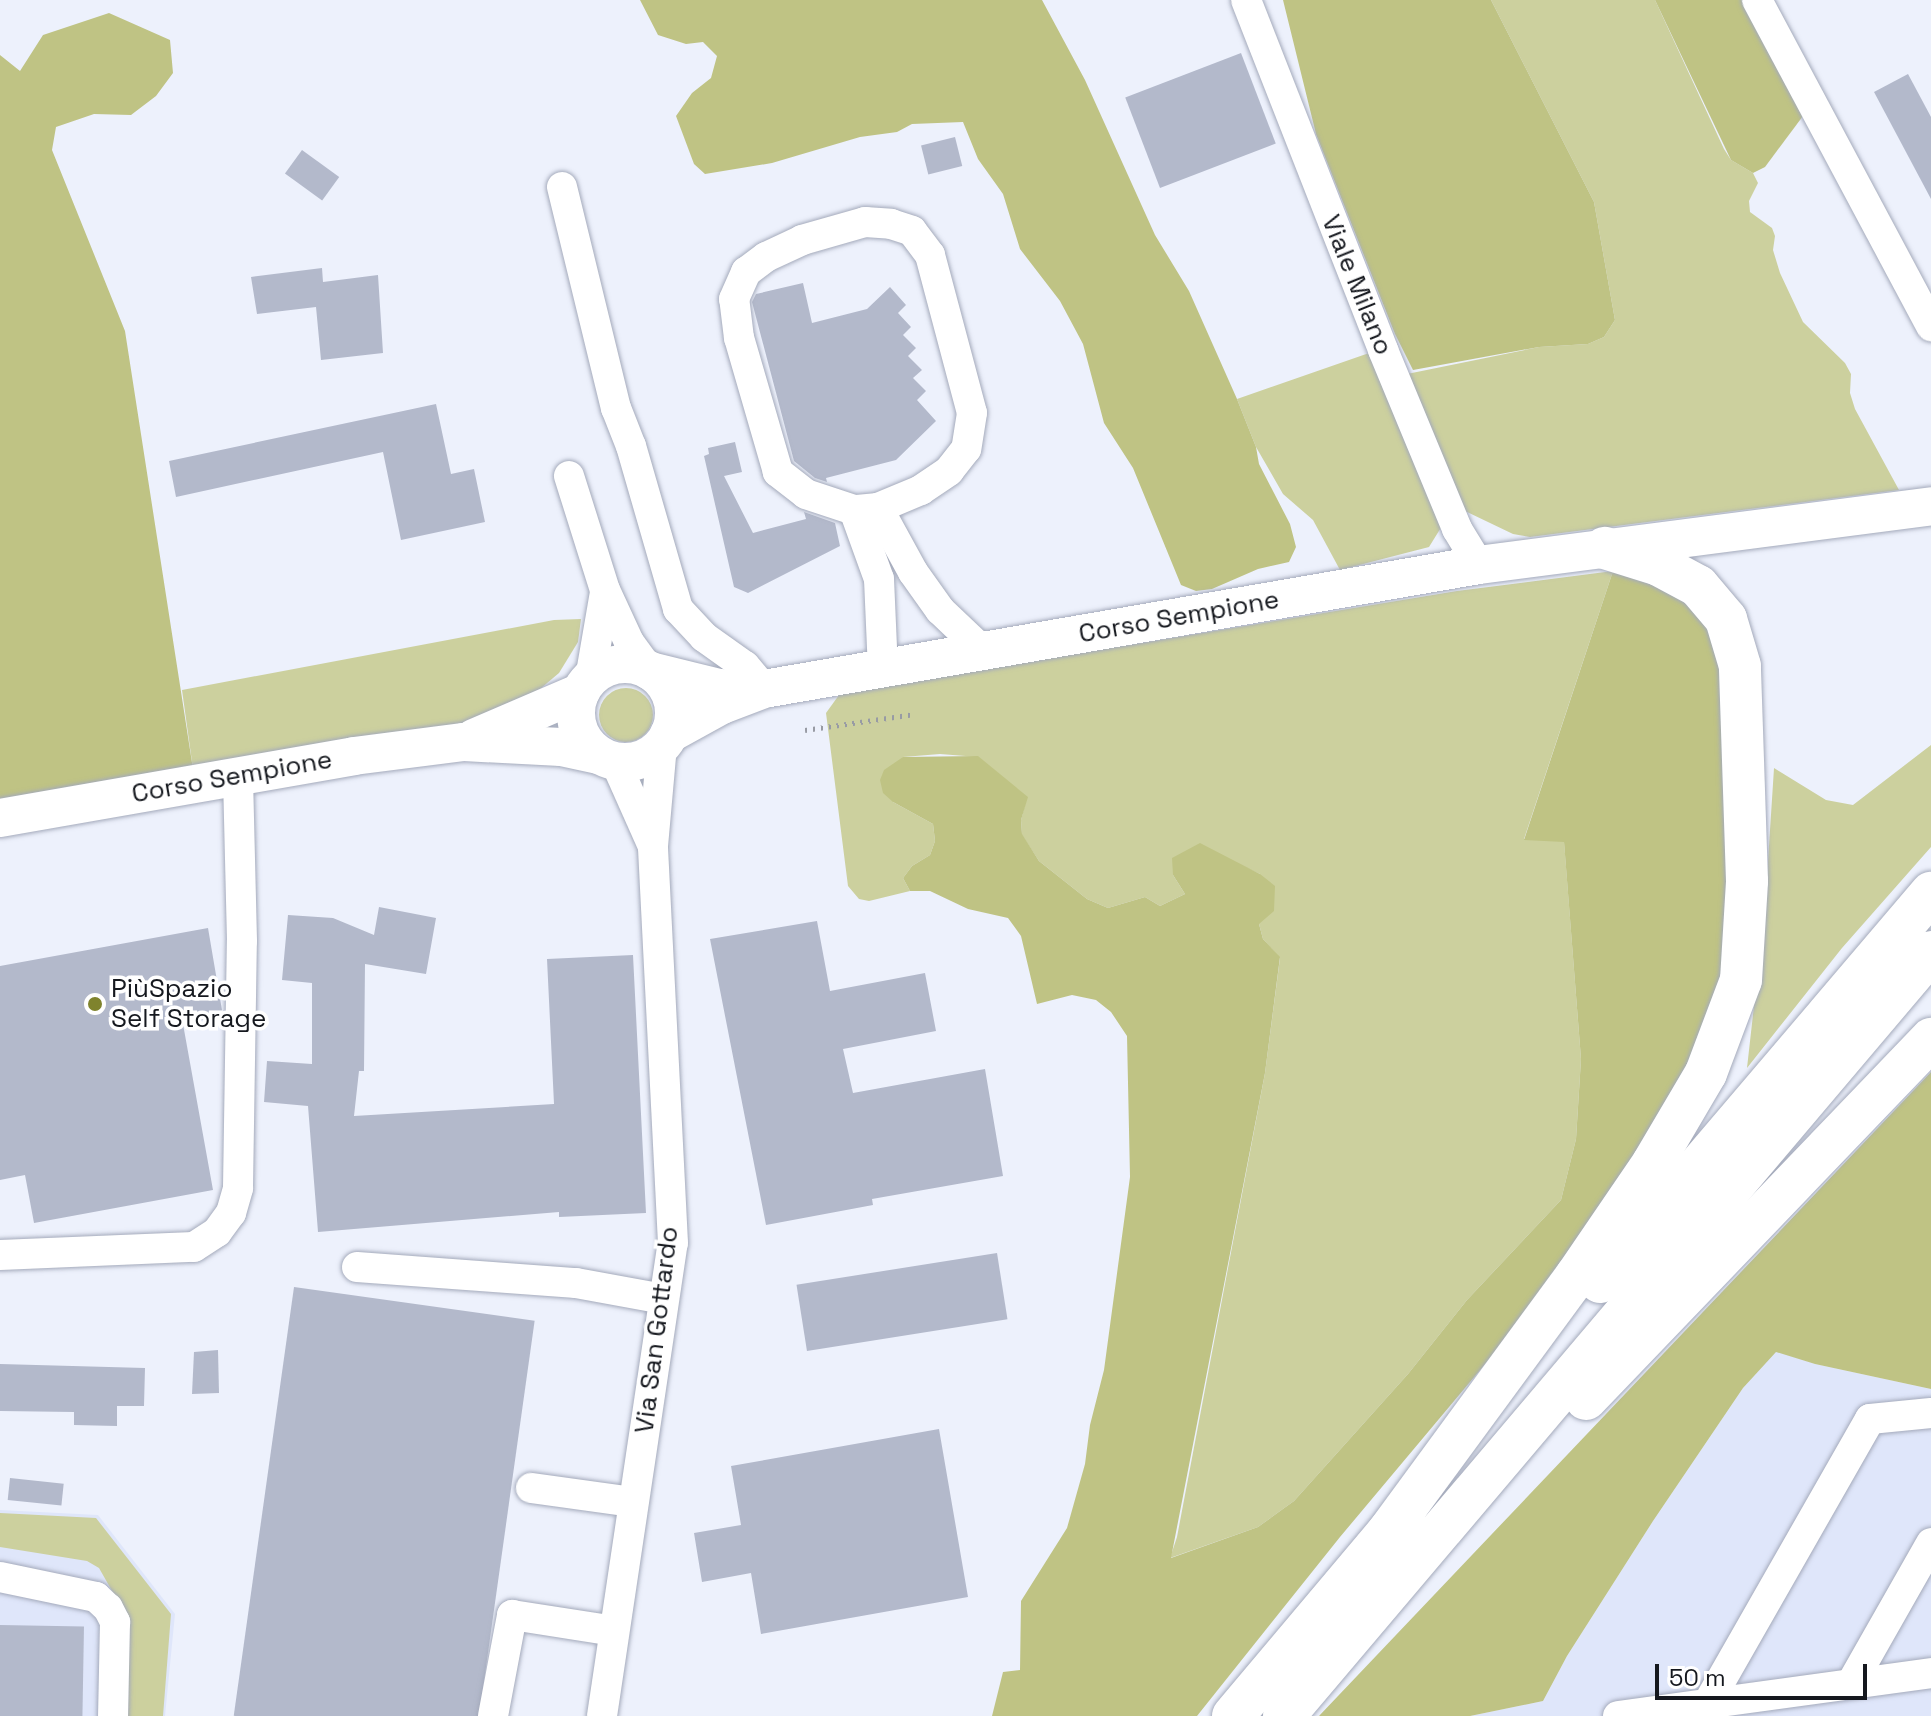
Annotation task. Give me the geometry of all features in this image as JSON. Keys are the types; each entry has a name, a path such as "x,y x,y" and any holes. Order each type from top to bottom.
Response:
{"highway":[{"path":"1284,1716 1404,1544 1576,1276 1653,1163 1706,1073 1741,980 1747,881 1740,666 1726,619 1698,586 1659,565 1605,548"},
{"path":"1404,1544 1931,893"},
{"path":"1233,1716 1404,1544 1931,952"},
{"path":"1404,1544 1597,1389 1931,1039"}],"main road":[{"path":"1605,548 1931,506"},
{"name":"Corso Sempione","path":"650,671 719,688 759,690 1479,565 1605,548"},
{"path":"619,665 650,671 670,693 673,721 666,739 641,759 607,758 586,745 576,719 586,686 603,669 619,665"},
{"name":"Corso Sempione","path":"464,742 586,686"},
{"name":"Corso Sempione","path":"666,739 759,690"},
{"name":"Corso Sempione","path":"0,818 238,776 464,742 561,747 607,758"}],"street":[{"name":"Viale Milano","path":"1246,0 1383,350 1457,529 1479,565"},
{"path":"1757,0 1931,326"},
{"path":"562,187 616,408 631,446 678,609 704,637 745,666 759,690"},
{"path":"866,509 921,490 949,471 966,449 972,413 930,255 912,231 891,224 865,222 802,240 766,257 746,272 734,299 739,338 778,472 806,494 866,509 940,610 983,651"},
{"path":"569,476 605,590 629,642 650,671"},
{"path":"866,509 879,579 883,669"},
{"path":"586,686 605,590"},
{"name":"Via San Gottardo","path":"602,1716 673,1243 653,846 666,739"},
{"name":"Via San Gottardo","path":"607,758 653,846"},
{"path":"0,1255 194,1247 217,1232 231,1213 239,1173 242,941 238,776"},
{"path":"357,1267 576,1283 664,1299"},
{"path":"1708,1703 1870,1419 1931,1413"},
{"path":"531,1488 633,1502"},
{"path":"1851,1684 1931,1543"},
{"path":"0,1577 96,1597 108,1608 115,1622 113,1716"},
{"path":"493,1716 512,1615 614,1631"},
{"path":"1618,1716 1931,1673"}],"path":[{"path":"805,730 915,714"}],"shaded area":[{"path":"1776,1351 1815,1364 1931,1389 1931,1716 1470,1716 1543,1701 1567,1656 1653,1521 1743,1388"},
{"path":"0,1510 98,1515 175,1614 165,1716 0,1716"}],"green space":[{"path":"640,0 1042,0 1085,80 1155,235 1189,291 1237,399 1256,447 1259,464 1290,524 1296,547 1289,562 1258,569 1212,589 1196,591 1181,585 1133,468 1104,423 1083,344 1060,301 1020,249 1003,194 978,159 963,122 912,124 897,132 860,137 772,163 705,174 694,164 676,116 692,93 711,78 717,56 703,42 686,44 658,35"},
{"path":"1283,0 1491,0 1594,202 1615,320 1604,337 1588,344 1539,347 1413,370 1395,334 1316,134"},
{"path":"1491,0 1655,0 1724,149 1731,160 1753,173 1758,183 1749,201 1750,212 1772,228 1775,236 1773,250 1780,273 1803,322 1845,363 1851,374 1850,393 1855,409 1899,490 1530,537 1513,534 1465,511 1407,374 1539,347 1588,344 1604,337 1615,320 1594,202"},
{"path":"1655,0 1771,0 1803,116 1765,167 1753,173 1731,160"},
{"path":"109,13 170,40 173,73 156,96 131,115 94,114 56,127 52,150 125,331 193,769 0,803 0,55 20,71 43,35"},
{"path":"1372,352 1442,526 1429,547 1340,570 1313,520 1283,494 1256,447 1237,399"},
{"path":"1626,570 1704,609 1730,666 1726,997 1574,1258 1340,1537 1197,1716 992,1716 1003,1672 1020,1670 1021,1601 1067,1528 1085,1464 1090,1425 1104,1370 1130,1177 1127,1036 1111,1012 1096,1000 1072,995 1037,1004 1021,936 1008,918 968,909 930,891 910,891 903,878 912,866 930,855 935,841 933,824 883,793 880,780 884,770 903,757 978,756 1028,797 1021,820 1022,834 1039,861 1087,899 1108,908 1145,897 1160,906 1185,894 1173,875 1172,858 1200,843 1260,874 1275,886 1274,911 1259,924 1263,939 1280,957 1265,1073 1171,1558 1258,1527 1294,1501 1408,1374 1467,1300 1561,1200 1576,1139 1581,1059 1564,842 1524,840 1613,571"},
{"path":"1613,571 1524,839 1564,841 1581,1059 1576,1139 1561,1200 1467,1300 1408,1374 1294,1501 1258,1527 1170,1558 1177,1537 1265,1073 1280,958 1263,939 1259,924 1260,874 1232,861 1173,875 1185,894 1160,906 1145,897 1108,908 1087,899 1039,861 1022,835 1021,820 1027,797 978,757 940,754 903,757 893,802 933,824 935,841 930,855 912,866 903,878 910,891 869,901 859,899 848,886 826,713 839,695 856,690 1457,591"},
{"path":"581,619 578,642 559,673 540,689 484,718 442,729 193,769 182,690 554,620"},
{"path":"626,688 645,696 653,715 645,734 626,742 607,734 599,715 607,696"},
{"path":"1931,745 1931,847 1842,948 1747,1068 1765,908 1774,768 1826,800 1853,805"},
{"path":"1931,1072 1931,1389 1815,1364 1776,1352 1743,1388 1653,1521 1567,1656 1543,1701 1470,1716 1319,1716"},
{"path":"0,1513 96,1518 171,1614 163,1716 126,1716 124,1612 99,1568 87,1561 0,1547"}],"building":[{"path":"1241,53 1276,144 1160,188 1125,97"},
{"path":"1908,74 1931,117 1931,199 1874,92"},
{"path":"955,137 962,166 928,175 921,145"},
{"path":"302,150 339,177 322,200 285,173"},
{"path":"322,268 323,282 378,275 383,353 321,360 316,307 257,314 251,277"},
{"path":"803,283 812,323 867,309 890,287 906,305 898,313 911,327 903,335 916,348 908,356 922,370 913,378 926,391 917,400 936,421 896,460 826,478 827,482 815,478 794,461 752,302 756,294"},
{"path":"436,404 451,474 474,469 485,522 401,540 383,452 176,497 169,461"},
{"path":"735,442 742,472 724,476 753,533 806,519 804,512 835,523 840,546 748,593 734,587 704,456 709,454 708,448"},
{"path":"379,907 436,918 426,974 365,964 364,1071 359,1071 354,1116 554,1104 547,959 633,955 646,1213 559,1217 559,1212 318,1232 308,1106 264,1102 267,1061 312,1064 312,983 282,980 288,915 333,918 374,935"},
{"path":"817,921 830,991 925,973 936,1031 843,1049 853,1093 985,1069 1003,1176 872,1199 873,1205 766,1225 710,939"},
{"path":"208,928 223,1016 183,1024 213,1190 34,1223 25,1175 0,1180 0,966"},
{"path":"997,1253 1007,1319 807,1351 796,1285"},
{"path":"294,1287 535,1321 479,1716 234,1716"},
{"path":"218,1350 219,1393 192,1394 194,1352"},
{"path":"0,1364 145,1368 144,1406 117,1406 117,1426 74,1425 74,1412 0,1411"},
{"path":"939,1429 968,1597 761,1634 751,1573 702,1582 694,1533 741,1525 731,1466"},
{"path":"10,1478 64,1484 61,1506 8,1500"},
{"path":"0,1625 84,1626 82,1716 0,1716"}],"place":[{"name":"PiùSpazio Self Storage","path":"95,1004"}]}
